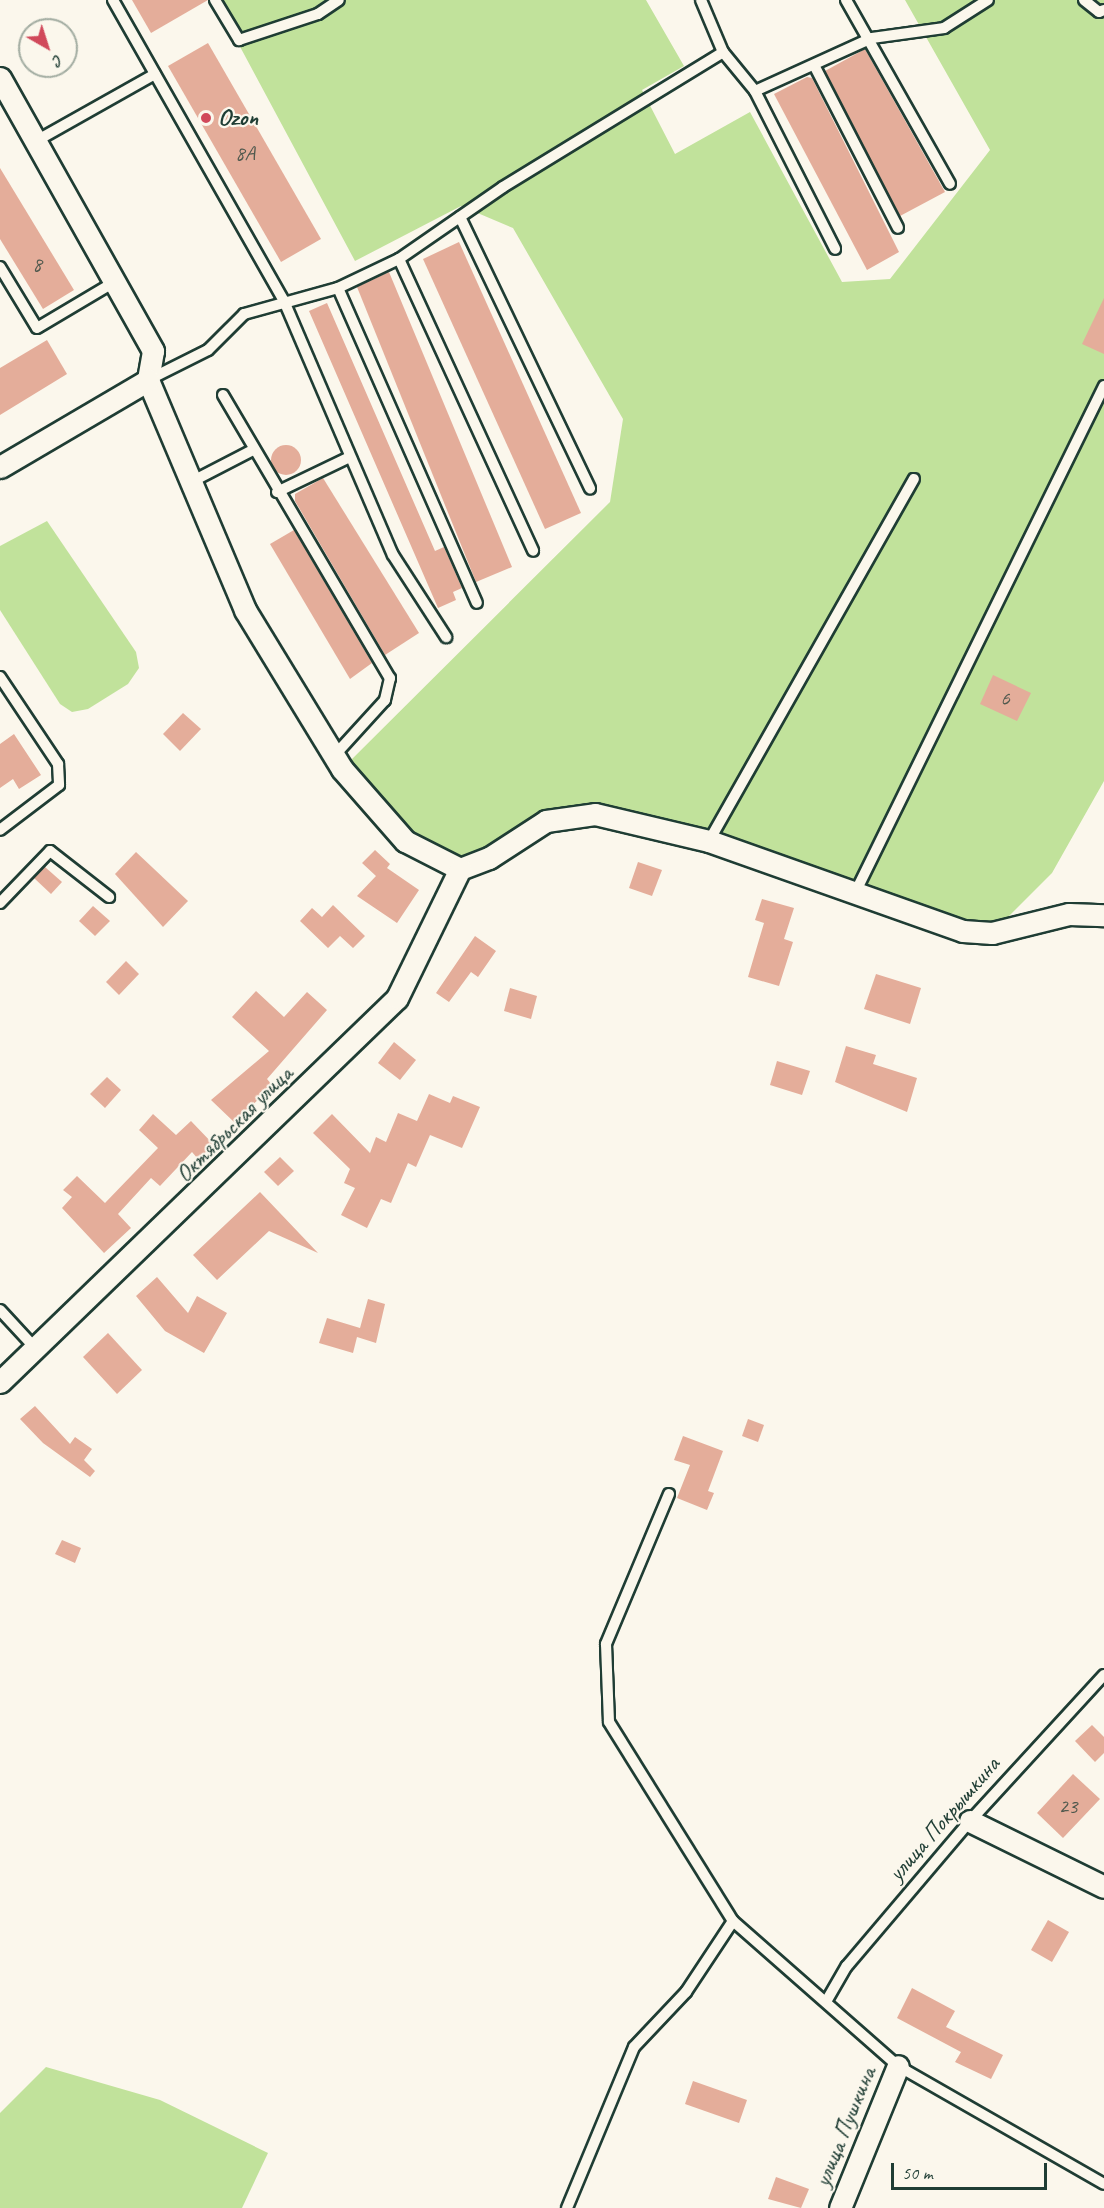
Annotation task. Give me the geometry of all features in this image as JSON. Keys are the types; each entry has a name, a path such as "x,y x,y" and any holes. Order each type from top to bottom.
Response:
{"street":[{"path":"0,78 38,140 153,351 148,380 245,610 334,756 405,841 460,869 489,858 546,821 595,814 709,841 854,895 963,931 992,933 1069,914 1104,915"},
{"path":"0,467 148,380"},
{"name":"Октябрьская улица","path":"0,1382 397,998 460,869"},
{"path":"970,1821 1104,1887"},
{"name":"улица Пушкина","path":"840,2208 898,2066"}],"lane":[{"path":"113,0 284,301 348,458 393,555 446,637"},
{"path":"215,0 239,40 318,14 339,0"},
{"path":"701,0 723,52 755,91 835,249"},
{"path":"846,0 872,38 950,184"},
{"path":"755,91 872,38 944,28 988,0"},
{"path":"1084,0 1099,12 1104,10"},
{"path":"148,380 208,350 244,314 284,301 338,288 399,259 460,217 723,52"},
{"path":"814,65 898,228"},
{"path":"38,140 155,74"},
{"path":"460,217 590,488"},
{"path":"399,259 533,551"},
{"path":"0,267 37,328 116,280"},
{"path":"338,288 477,603"},
{"path":"854,895 1104,386"},
{"path":"223,395 251,451 390,678 385,700 334,756"},
{"path":"191,482 251,451"},
{"path":"276,492 348,458"},
{"path":"709,841 914,479"},
{"path":"0,677 58,764 59,785 0,830"},
{"path":"0,903 50,851 109,897"},
{"path":"0,1310 36,1349"},
{"path":"669,1494 606,1644 609,1722 733,1921 827,2000 898,2066 1104,2184"},
{"name":"улица Покрышкина","path":"827,2000 847,1966 970,1821 1104,1675"},
{"path":"567,2208 634,2047 686,1992 733,1921"}],"green space":[{"path":"215,0 646,0 684,66 642,90 675,154 750,112 842,282 890,279 990,150 905,0 1104,0 1104,781 1052,873 992,933 595,814 546,821 460,869 405,841 342,769 610,502 623,419 513,228 461,206 355,261"},
{"path":"47,521 136,652 139,668 128,684 88,709 72,712 60,704 0,610 0,546"},
{"path":"46,2067 160,2100 268,2153 242,2208 0,2208 0,2113"}],"building":[{"path":"132,0 208,0 151,33"},
{"path":"208,43 321,239 281,262 168,66"},
{"path":"865,49 945,192 900,216 825,71"},
{"path":"807,77 812,78 899,252 867,270 774,94"},
{"path":"0,168 74,290 43,309 0,239"},
{"path":"459,242 581,513 545,529 423,259"},
{"path":"389,272 512,567 476,582 357,287"},
{"path":"1104,298 1104,354 1082,344"},
{"path":"327,303 435,551 444,547 462,588 453,592 456,600 438,608 309,311"},
{"path":"47,340 67,374 0,415 0,368"},
{"path":"286,445 297,449 301,460 297,471 286,475 275,471 271,460 275,449"},
{"path":"323,478 419,633 385,655 295,501 295,494"},
{"path":"294,530 372,663 350,679 270,544"},
{"path":"993,675 1031,693 1017,721 980,704"},
{"path":"183,713 201,729 180,751 163,734"},
{"path":"14,734 41,775 19,789 13,779 0,788 0,744"},
{"path":"375,850 390,864 387,868 419,890 397,923 357,896 376,876 362,863"},
{"path":"136,852 188,901 163,927 115,874"},
{"path":"638,862 662,870 652,896 629,888"},
{"path":"45,867 62,882 51,894 34,878"},
{"path":"762,899 794,908 784,939 793,942 779,986 748,977 764,923 755,920"},
{"path":"333,905 365,936 353,948 340,936 328,948 300,921 312,908 322,917"},
{"path":"93,906 110,921 95,936 79,921"},
{"path":"475,936 496,951 478,977 471,972 449,1002 436,993"},
{"path":"126,961 139,974 119,995 106,982"},
{"path":"876,974 921,988 910,1024 864,1009"},
{"path":"510,988 537,996 531,1019 504,1011"},
{"path":"256,991 284,1017 307,992 327,1010 267,1079 273,1086 234,1122 211,1100 269,1051 232,1017"},
{"path":"394,1042 416,1060 400,1080 378,1063"},
{"path":"846,1046 876,1055 873,1064 917,1078 907,1112 835,1082"},
{"path":"777,1061 810,1071 802,1095 770,1085"},
{"path":"107,1077 121,1090 105,1108 90,1094"},
{"path":"429,1094 450,1103 453,1096 480,1107 462,1148 430,1135 416,1167 408,1163 391,1203 381,1199 367,1228 341,1215 355,1188 344,1183 350,1169 313,1133 332,1114 370,1153 376,1137 386,1142 398,1113 417,1121"},
{"path":"153,1114 176,1135 191,1121 214,1145 198,1159 192,1152 160,1186 151,1178 118,1214 131,1228 104,1253 62,1208 72,1197 63,1190 77,1176 105,1203 158,1148 139,1130"},
{"path":"280,1157 294,1171 278,1186 264,1172"},
{"path":"260,1192 318,1253 269,1231 217,1280 193,1255"},
{"path":"157,1277 188,1313 197,1296 227,1313 204,1353 165,1331 136,1296"},
{"path":"368,1299 385,1304 376,1343 357,1337 353,1353 319,1343 327,1318 360,1328"},
{"path":"108,1333 142,1370 117,1394 83,1357"},
{"path":"35,1406 70,1444 75,1437 92,1449 84,1460 95,1471 90,1477 43,1443 20,1419"},
{"path":"748,1419 764,1425 758,1442 742,1436"},
{"path":"683,1436 723,1451 708,1491 714,1493 707,1510 677,1498 690,1465 674,1460"},
{"path":"62,1540 81,1548 75,1563 55,1554"},
{"path":"1092,1725 1104,1737 1104,1753 1095,1762 1075,1741"},
{"path":"1073,1774 1100,1799 1063,1838 1037,1813"},
{"path":"1048,1920 1069,1932 1052,1962 1031,1950"},
{"path":"912,1988 955,2011 946,2027 1003,2055 991,2079 955,2062 961,2052 897,2018"},
{"path":"693,2081 747,2100 739,2123 685,2104"},
{"path":"776,2177 809,2189 801,2208 768,2199"}],"place":[{"name":"Ozon","path":"206,118"}]}
